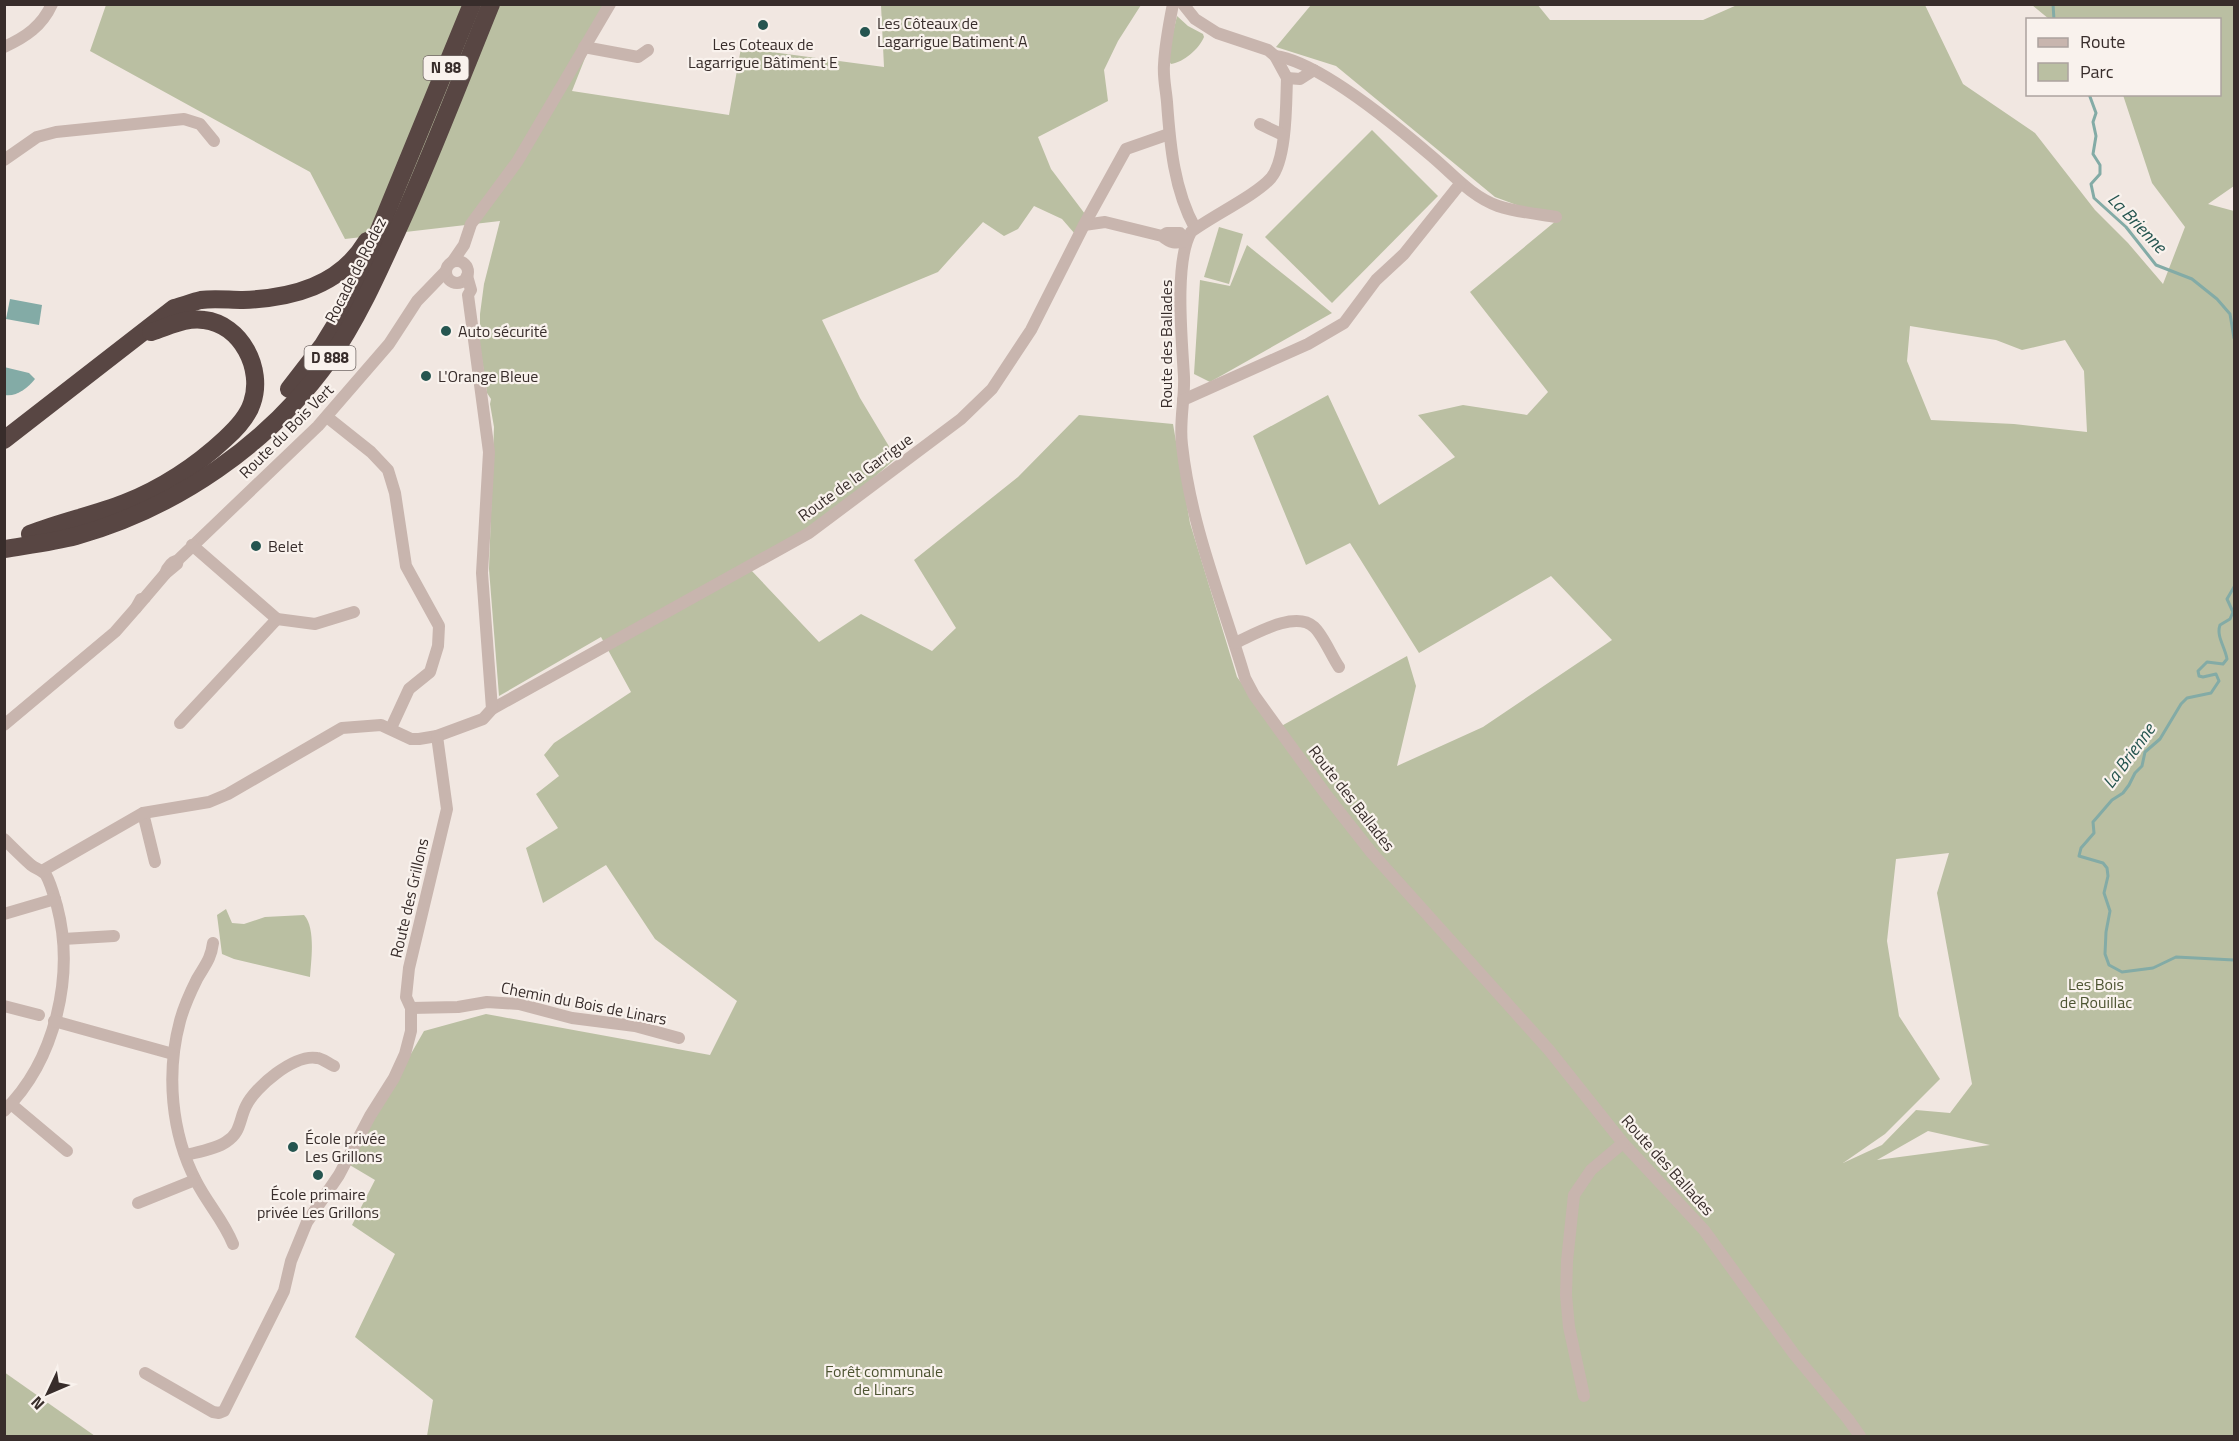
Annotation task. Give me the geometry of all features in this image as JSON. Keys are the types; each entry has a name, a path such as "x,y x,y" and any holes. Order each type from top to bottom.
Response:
{"highway":[{"name":"Rocade de Rodez","path":"4,538 82,523 140,502 205,465 262,418 301,375 342,314 472,4"},
{"name":"Rocade de Rodez","path":"4,549 76,536 168,501 237,455 294,402 329,360 372,285 414,194 491,4"},
{"path":"4,440 141,336 174,308 202,300 281,297 329,280 348,266 362,250 373,232 419,132"},
{"path":"30,534 116,506 182,474 225,439 252,405 256,384 251,362 245,348 233,332 204,320 188,320 141,336"},
{"path":"4,426 26,424"}],"street":[{"path":"4,46 23,39 36,28 47,16 52,4"},
{"path":"458,276 471,224 517,162 610,4"},
{"path":"1173,4 1164,66 1169,134 1177,178 1187,214 1196,228"},
{"path":"1084,225 1105,222 1162,237 1167,233 1180,233 1186,241 1196,228 1260,188 1273,176 1279,162 1283,135 1287,78 1275,56 1268,50 1217,33 1195,19 1183,4"},
{"path":"584,47 638,57 648,50"},
{"path":"1275,56 1314,70 1360,99 1430,154 1460,184 1497,206 1556,217"},
{"path":"1287,78 1298,68 1314,70"},
{"path":"4,160 37,137 56,132 184,119 200,124 214,141"},
{"path":"1260,124 1283,135"},
{"name":"Route de la Garrigue","path":"492,708 809,533 961,419 992,389 1031,330 1084,225 1126,149 1169,134"},
{"path":"1183,400 1308,344 1344,322 1376,280 1404,254 1460,184"},
{"name":"Route des Ballades","path":"1186,241 1180,323 1184,378 1181,442 1201,546 1245,678 1254,695 1371,852 1549,1050 1623,1143 1704,1230 1794,1354 1848,1419 1860,1437"},
{"path":"42,871 142,813 209,802 228,794 342,728 373,724 391,728 411,739 437,736 483,719 492,708 482,573 489,452 468,295 471,290 447,265 453,261 464,245"},
{"name":"Route du Bois Vert","path":"192,545 327,417 378,357 417,301 431,287 458,276"},
{"path":"1184,378 1209,387"},
{"path":"327,417 371,452 388,470 395,493 406,566 439,626 438,646 430,672 409,689 391,728"},
{"path":"4,725 115,632 166,570 192,545 277,619 315,624 354,612"},
{"path":"180,723 277,619"},
{"path":"1235,643 1287,621 1303,620 1315,627 1339,668"},
{"name":"Route des Grillons","path":"145,1373 213,1412 219,1413 224,1410 284,1291 291,1261 307,1222 339,1175 370,1116 394,1078 405,1054 411,1031 411,1008 406,997 409,968 447,809 437,736"},
{"path":"142,813 155,862"},
{"path":"4,839 46,876 55,899 63,939 59,1007 44,1049 28,1081 8,1107 68,1151"},
{"path":"4,914 55,899"},
{"path":"63,939 114,936"},
{"path":"213,943 211,957 186,1000 173,1054 172,1094 177,1130 195,1180 226,1227 233,1244"},
{"name":"Chemin du Bois de Linars","path":"411,1008 458,1007 487,1002 519,1004 572,1018 635,1026 679,1038"},
{"path":"4,1006 39,1015"},
{"path":"54,1021 173,1054"},
{"path":"186,1155 226,1143 239,1130 246,1106 262,1084 279,1071 298,1062 317,1058 334,1066"},
{"path":"1584,1396 1569,1327 1566,1295 1574,1195 1591,1170 1623,1143"},
{"path":"138,1203 195,1180"}],"green space":[{"path":"1537,4 1550,20 1703,20 1737,5 1925,5 1963,84 2035,133 2095,210 2128,243 2163,284 2185,227 2152,183 2123,96 2221,96 2221,18 2048,18 2032,5 2234,5 2234,186 2208,204 2234,211 2234,1436 427,1436 433,1400 355,1337 395,1254 352,1225 375,1180 348,1164 424,1031 486,1014 710,1055 737,1001 655,939 606,865 543,903 526,848 558,828 536,794 559,776 544,755 554,743 631,692 601,637 499,696 489,569 494,427 491,399 487,393 480,346 480,314 484,284 500,221 345,239 310,172 90,51 106,5 606,5 572,91 729,115 741,48 884,67 881,5 1141,5 1118,41 1104,70 1108,101 1038,137 1051,169 1085,214 1075,234 1062,219 1034,206 1018,229 1004,236 983,222 938,272 822,320 860,398 896,458 813,532 751,570 819,642 861,614 932,651 956,628 914,560 1018,477 1079,415 1173,424 1190,523 1237,677 1276,729 1407,656 1416,686 1397,766 1483,727 1612,640 1551,576 1419,653 1350,543 1306,565 1253,436 1328,395 1379,505 1455,457 1418,415 1463,405 1527,415 1548,392 1470,292 1557,220 1495,197 1336,66 1276,47 1311,5","holes":["1910,326 1996,340 2022,350 2065,340 2084,371 2087,432 2014,424 1931,420 1907,361","1949,853 1937,893 1972,1084 1950,1113 1916,1110 1882,1145 1843,1163 1885,1134 1940,1079 1899,1016 1887,941 1896,859","1928,1131 1990,1145 1877,1160"]},
{"path":"1177,16 1204,37 1199,46 1190,54 1181,61 1171,64 1167,58"},
{"path":"1372,130 1438,196 1332,303 1265,237"},
{"path":"1219,227 1243,234 1229,284 1204,277"},
{"path":"1247,245 1332,313 1210,382 1194,374 1200,280 1230,286"},
{"path":"226,909 232,923 244,924 265,917 304,915 308,921 311,936 310,977 234,959 222,954 217,915"},
{"path":"4,1372 95,1436 5,1436"}],"water":[{"path":"10,299 42,305 39,325 6,319"},
{"path":"4,367 29,373 35,379 22,391 13,395 5,395"}],"waterway":[{"name":"La Brienne","path":"2053,4 2054,18"},
{"name":"La Brienne","path":"2090,96 2096,113 2093,122 2096,136 2093,154 2100,165 2100,174 2091,184 2094,198 2126,227 2156,265 2192,279 2217,299 2230,314 2234,338"},
{"name":"La Brienne","path":"2234,587 2227,599 2233,612 2230,619 2220,625 2219,629 2227,659 2223,664 2207,662 2198,671 2199,676 2203,677 2216,674 2219,681 2211,693 2187,698 2181,704 2160,739 2145,752 2142,766 2135,773 2129,785 2093,822 2094,833 2081,848 2079,856 2103,863 2107,868 2108,876 2104,893 2110,911 2105,954 2109,965 2122,972 2153,968 2176,957 2234,960"}],"place":[{"name":"Les Coteaux de Lagarrigue Bâtiment E","path":"763,25"},
{"name":"Les Côteaux de Lagarrigue Batiment A","path":"865,32"},
{"name":"Auto sécurité","path":"446,331"},
{"name":"L'Orange Bleue","path":"426,376"},
{"name":"Belet","path":"256,546"},
{"name":"École privée Les Grillons","path":"293,1147"},
{"name":"École primaire privée Les Grillons","path":"318,1175"}],"park label":[{"name":"Les Bois de Rouillac","path":"2096,993"},
{"name":"Forêt communale de Linars","path":"884,1380"}]}
